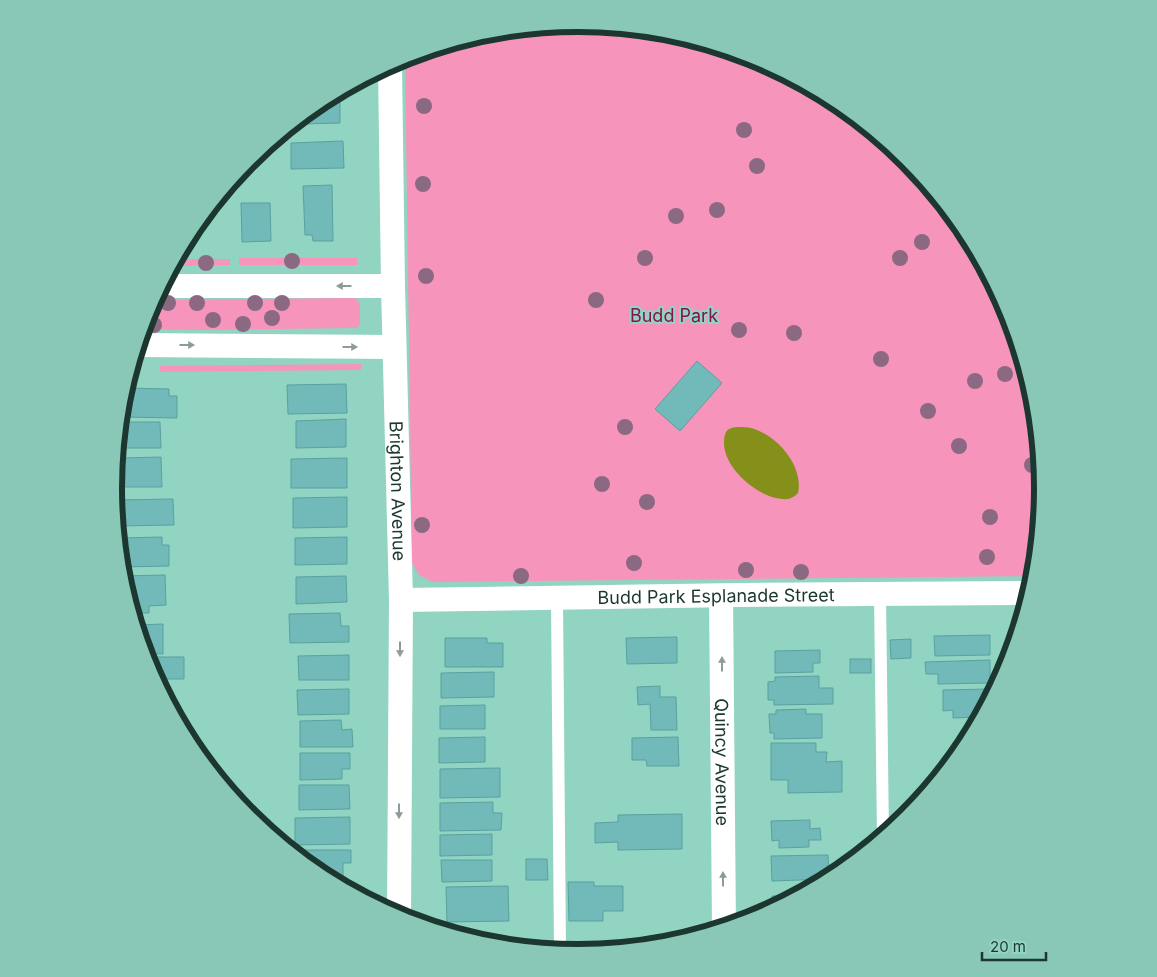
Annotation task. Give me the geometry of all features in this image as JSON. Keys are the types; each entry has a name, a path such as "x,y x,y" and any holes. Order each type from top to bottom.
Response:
{"street":[{"name":"Brighton Avenue","path":"390,74 392,286 401,600 399,908"},
{"path":"171,286 392,286"},
{"path":"146,345 394,347"},
{"name":"Budd Park Esplanade Street","path":"401,600 1022,593"},
{"name":"Quincy Avenue","path":"721,596 724,920"}],"lane":[{"path":"880,594 883,827"},
{"path":"557,598 560,944"}],"green space":[{"name":"Budd Park","path":"578,32 638,36 667,41 697,48 753,67 832,109 901,166 958,235 1000,314 1019,370 1031,429 1034,459 1034,518 1026,576 433,582 419,575 412,563 405,67 460,48 490,41 519,36"},
{"path":"239,258 357,258 357,265 239,265"},
{"path":"185,259 230,259 230,265 181,266"},
{"path":"353,298 357,299 360,304 360,324 357,328 152,329 164,300"},
{"path":"361,364 361,370 160,372 160,366"}],"shaded area":[{"path":"739,427 761,432 770,437 786,453 793,462 797,472 799,483 798,493 795,496 784,499 767,495 750,485 735,470 729,462 724,440 728,430"}],"building":[{"path":"340,100 340,123 305,124"},
{"path":"343,141 344,168 291,169 291,143"},
{"path":"332,185 333,241 313,241 312,235 305,235 303,186"},
{"path":"241,203 270,203 271,241 242,242"},
{"path":"697,361 722,383 680,431 655,409"},
{"path":"346,384 347,413 288,414 287,385"},
{"path":"134,388 169,389 169,396 177,396 177,418 128,417"},
{"path":"346,419 346,447 296,448 296,421"},
{"path":"127,422 160,422 161,448 124,448"},
{"path":"161,457 162,487 123,487 123,458"},
{"path":"347,458 347,488 291,488 291,459"},
{"path":"347,497 347,527 293,528 293,498"},
{"path":"173,499 174,525 124,526 122,500"},
{"path":"162,537 162,545 169,545 169,566 129,567 125,538"},
{"path":"347,537 347,564 295,565 295,538"},
{"path":"165,575 166,605 149,606 149,613 140,613 131,576"},
{"path":"346,576 347,602 296,604 296,577"},
{"path":"340,613 341,626 349,626 349,642 290,643 289,614"},
{"path":"163,624 163,654 154,654 144,625"},
{"path":"990,635 990,655 935,656 934,636"},
{"path":"677,637 677,663 627,664 626,638"},
{"path":"445,638 487,638 487,643 503,643 503,667 445,667"},
{"path":"911,639 911,658 891,659 890,640"},
{"path":"820,650 820,663 813,663 813,672 775,673 775,651"},
{"path":"349,655 349,680 299,680 298,656"},
{"path":"155,657 184,657 184,679 165,679"},
{"path":"850,659 871,659 871,673 850,673"},
{"path":"990,660 990,683 938,684 938,674 926,674 925,662"},
{"path":"494,672 494,697 441,698 441,673"},
{"path":"819,676 819,688 833,688 833,704 774,705 774,700 768,700 768,682 775,681 775,677"},
{"path":"660,686 660,697 676,697 677,730 651,730 650,704 638,705 637,687"},
{"path":"349,689 349,714 298,715 297,690"},
{"path":"987,689 973,717 953,718 953,710 943,711 943,690"},
{"path":"485,705 485,729 440,729 440,706"},
{"path":"806,709 806,714 822,714 822,738 774,739 774,733 770,733 769,714 776,714 776,710"},
{"path":"341,720 342,730 352,729 353,747 300,747 300,721"},
{"path":"485,737 485,762 439,763 439,738"},
{"path":"678,737 679,766 647,766 646,760 632,760 632,738"},
{"path":"771,743 816,743 816,752 827,752 826,762 842,761 842,792 788,793 788,780 771,780"},
{"path":"300,753 350,753 350,769 342,769 342,779 300,780"},
{"path":"500,768 500,797 440,798 440,769"},
{"path":"299,785 349,785 350,809 299,810"},
{"path":"493,802 493,813 502,813 501,830 440,831 440,803"},
{"path":"682,814 682,849 618,850 618,842 595,843 595,823 618,822 618,815"},
{"path":"350,817 350,844 295,845 295,818"},
{"path":"810,820 810,829 820,828 821,840 809,840 809,847 779,848 779,840 772,841 771,821"},
{"path":"492,834 492,855 440,856 440,835"},
{"path":"301,850 351,850 351,863 343,863 343,879"},
{"path":"828,855 829,870 812,880 772,881 771,856"},
{"path":"526,859 547,859 548,880 526,880"},
{"path":"441,860 492,860 492,881 442,882"},
{"path":"568,882 594,882 594,886 623,886 623,911 603,911 603,921 569,921"},
{"path":"508,886 509,921 447,922 446,887"},
{"path":"772,896 782,896 780,897 772,901"}]}
